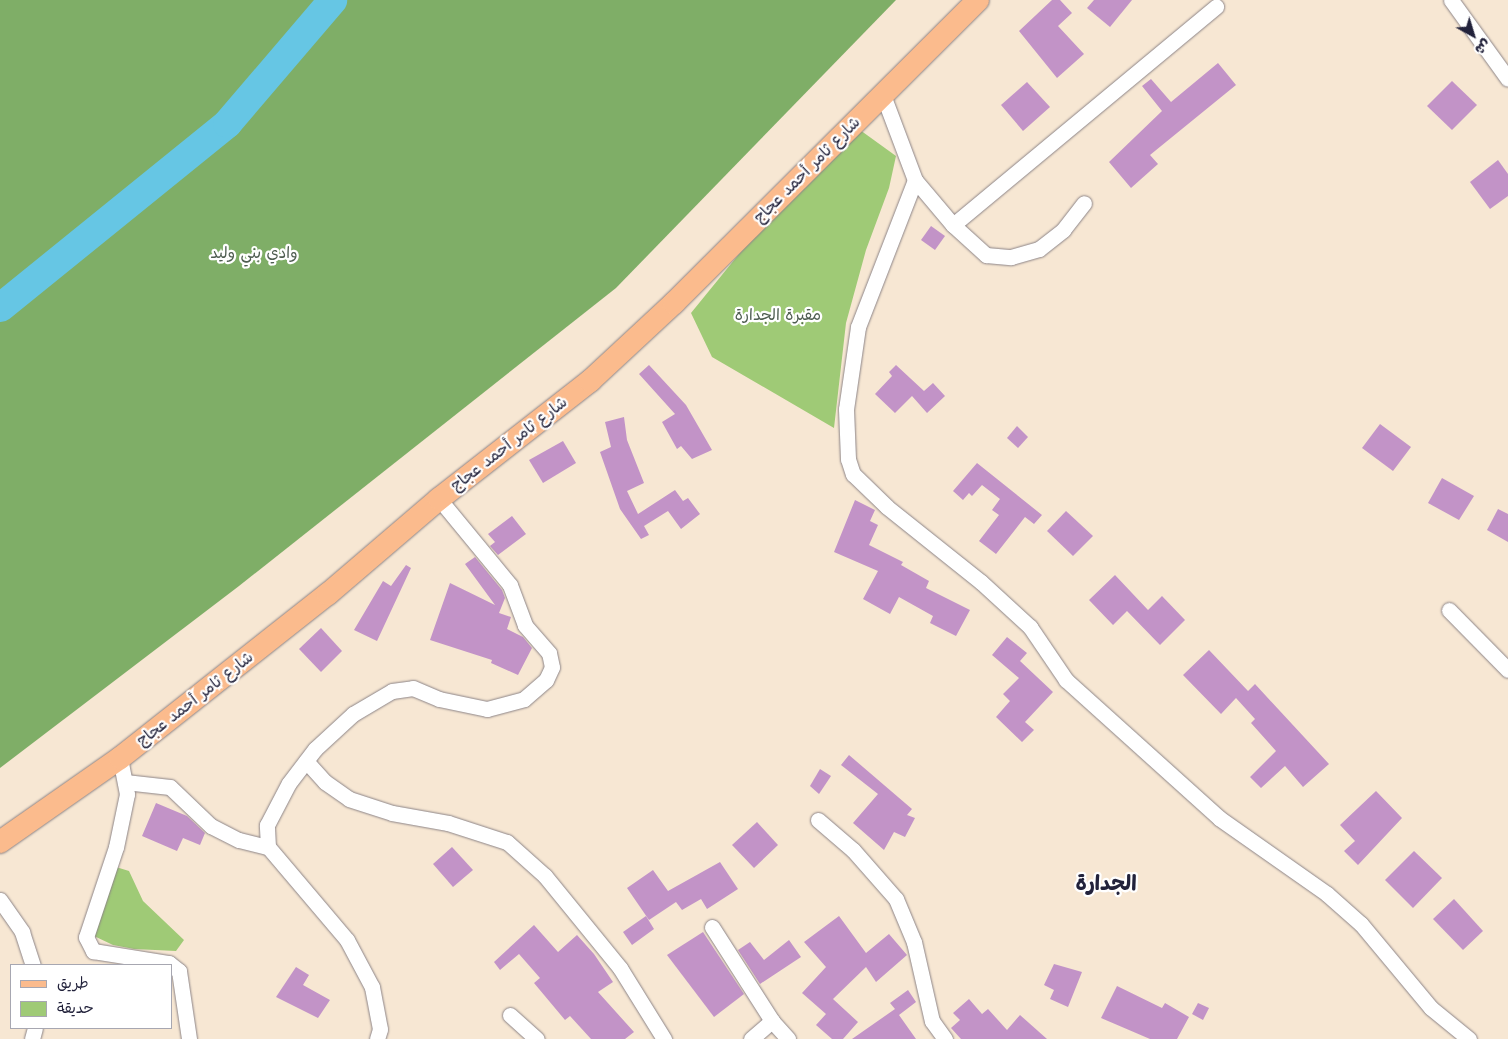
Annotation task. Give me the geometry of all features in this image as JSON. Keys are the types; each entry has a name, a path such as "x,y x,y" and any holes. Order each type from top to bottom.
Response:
{"main road":[{"name":"شارع ثامر أحمد عجاج","path":"0,842 120,758 328,594 439,498 590,381 674,303 978,0"}],"street":[{"path":"1451,0 1508,79"},
{"path":"953,225 1216,7"},
{"path":"883,95 914,180 953,225 986,255 1011,257 1039,249 1063,230 1084,204"},
{"path":"914,180 858,327 846,409 848,459 853,474 887,507 981,582 1030,627 1066,680 1219,818 1327,894 1361,924 1431,1008 1469,1039"},
{"path":"268,847 267,825 289,783 306,761 354,714 392,691 413,688 439,699 487,709 524,699 546,680 552,667 549,653 525,625 510,585 439,498"},
{"path":"1449,610 1508,670"},
{"path":"120,758 127,794 116,847 86,937 93,951 170,964"},
{"path":"306,761 324,782 349,799 392,813 448,823 507,842 545,876 620,968 664,1039"},
{"path":"125,782 170,787 212,826 239,840 268,847 347,940 372,987 380,1029 377,1039"},
{"path":"818,820 853,850 896,899 914,942 932,1021 945,1039"},
{"path":"0,900 22,932 33,964"},
{"path":"712,927 772,1021 788,1039"},
{"path":"172,966 179,972 189,1039"},
{"path":"510,1015 537,1039"},
{"path":"751,1039 772,1021"}],"green space":[{"name":"وادي بني وليد","path":"0,0 896,0 616,288 239,586 0,768"},
{"name":"مقبرة الجدارة","path":"860,130 896,156 889,188 866,250 846,323 834,428 712,357 691,313 774,211"},
{"path":"116,867 129,871 143,901 184,940 176,951 134,949 113,945 94,936"}],"building":[{"path":"1052,0 1060,0 1072,13 1058,26 1084,54 1057,78 1019,31"},
{"path":"1094,0 1132,0 1110,27 1087,8"},
{"path":"1218,63 1236,85 1150,155 1158,164 1131,188 1109,162 1162,111 1142,86 1151,79 1171,102"},
{"path":"1452,81 1477,105 1452,130 1427,106"},
{"path":"1027,82 1050,107 1023,131 1001,105"},
{"path":"1498,160 1508,174 1508,196 1490,209 1470,182"},
{"path":"931,226 945,236 935,250 921,240"},
{"path":"649,365 686,405 712,450 692,459 681,446 677,449 662,422 675,414 639,374"},
{"path":"896,365 924,391 933,383 945,396 927,413 912,396 895,413 875,394 892,376 889,372"},
{"path":"624,417 627,440 644,483 627,491 638,514 675,490 683,501 688,498 700,514 681,529 668,511 644,526 649,535 641,539 620,509 600,452 611,447 605,422"},
{"path":"1380,424 1411,447 1393,471 1362,448"},
{"path":"1017,426 1028,437 1018,448 1007,438"},
{"path":"563,441 576,463 543,483 529,460"},
{"path":"977,463 1042,515 1034,524 1025,517 996,554 979,541 999,515 992,510 1000,499 982,485 972,496 969,493 963,500 953,491"},
{"path":"1442,478 1474,496 1459,520 1428,503"},
{"path":"855,500 875,510 870,521 878,525 869,545 903,562 901,565 929,581 926,588 970,610 956,636 930,623 933,616 899,597 890,614 863,599 878,571 834,552"},
{"path":"1498,509 1508,514 1508,542 1487,530"},
{"path":"1066,511 1093,536 1073,556 1047,531"},
{"path":"512,516 526,534 498,555 490,546 495,542 488,534"},
{"path":"475,557 502,590 505,598 499,613 511,617 507,629 523,637 532,648 518,675 491,663 492,660 430,640 450,583 495,605 465,564"},
{"path":"406,565 411,568 377,641 354,630 383,581 391,586"},
{"path":"1115,575 1148,610 1162,596 1185,620 1160,645 1127,611 1113,625 1089,600"},
{"path":"321,628 342,651 321,672 299,649"},
{"path":"1007,637 1027,653 1020,661 1053,692 1025,722 1034,730 1022,742 996,717 1010,701 1003,694 1019,678 992,655"},
{"path":"1209,650 1248,691 1255,684 1329,764 1303,787 1285,766 1261,788 1250,777 1276,751 1251,723 1255,719 1236,698 1221,714 1183,675"},
{"path":"849,755 912,809 907,815 915,818 905,837 894,832 884,850 853,823 878,794 841,765"},
{"path":"820,769 831,776 819,794 810,786"},
{"path":"1376,791 1402,818 1358,865 1344,851 1355,841 1340,825"},
{"path":"156,803 187,816 205,833 200,845 183,838 177,851 142,836"},
{"path":"757,822 778,845 754,868 732,845"},
{"path":"452,847 473,870 453,887 433,864"},
{"path":"1414,851 1442,878 1413,908 1385,880"},
{"path":"720,862 738,889 707,909 701,899 682,910 676,902 649,920 627,888 653,870 668,891"},
{"path":"1454,899 1483,931 1463,950 1433,919"},
{"path":"646,916 654,929 632,945 623,932"},
{"path":"839,916 866,953 889,934 907,955 876,982 866,967 833,999 858,1022 843,1039 832,1039 816,1025 826,1014 802,993 826,967 804,942"},
{"path":"534,925 558,952 577,935 594,954 613,982 598,992 634,1032 625,1039 591,1039 570,1016 565,1020 534,983 540,978 519,954 500,970 494,962"},
{"path":"703,932 744,994 714,1017 667,955"},
{"path":"789,940 801,957 760,984 738,950 750,942 764,960"},
{"path":"1054,964 1082,972 1068,1007 1050,999 1054,990 1044,985"},
{"path":"296,967 309,975 303,985 330,1000 318,1018 276,997"},
{"path":"1117,986 1162,1008 1165,1003 1189,1017 1177,1039 1150,1039 1101,1018"},
{"path":"908,990 916,1002 899,1015 916,1039 852,1039 895,1009 890,1003"},
{"path":"969,999 982,1014 988,1009 1007,1030 1020,1015 1047,1039 961,1039 951,1028 960,1020 953,1013"},
{"path":"1198,1003 1209,1008 1203,1020 1192,1014"}],"waterway":[{"name":"وادي بني وليد","path":"0,307 227,123 332,0"}],"district":[{"name":"الجدارة","path":"1106,883"}]}
